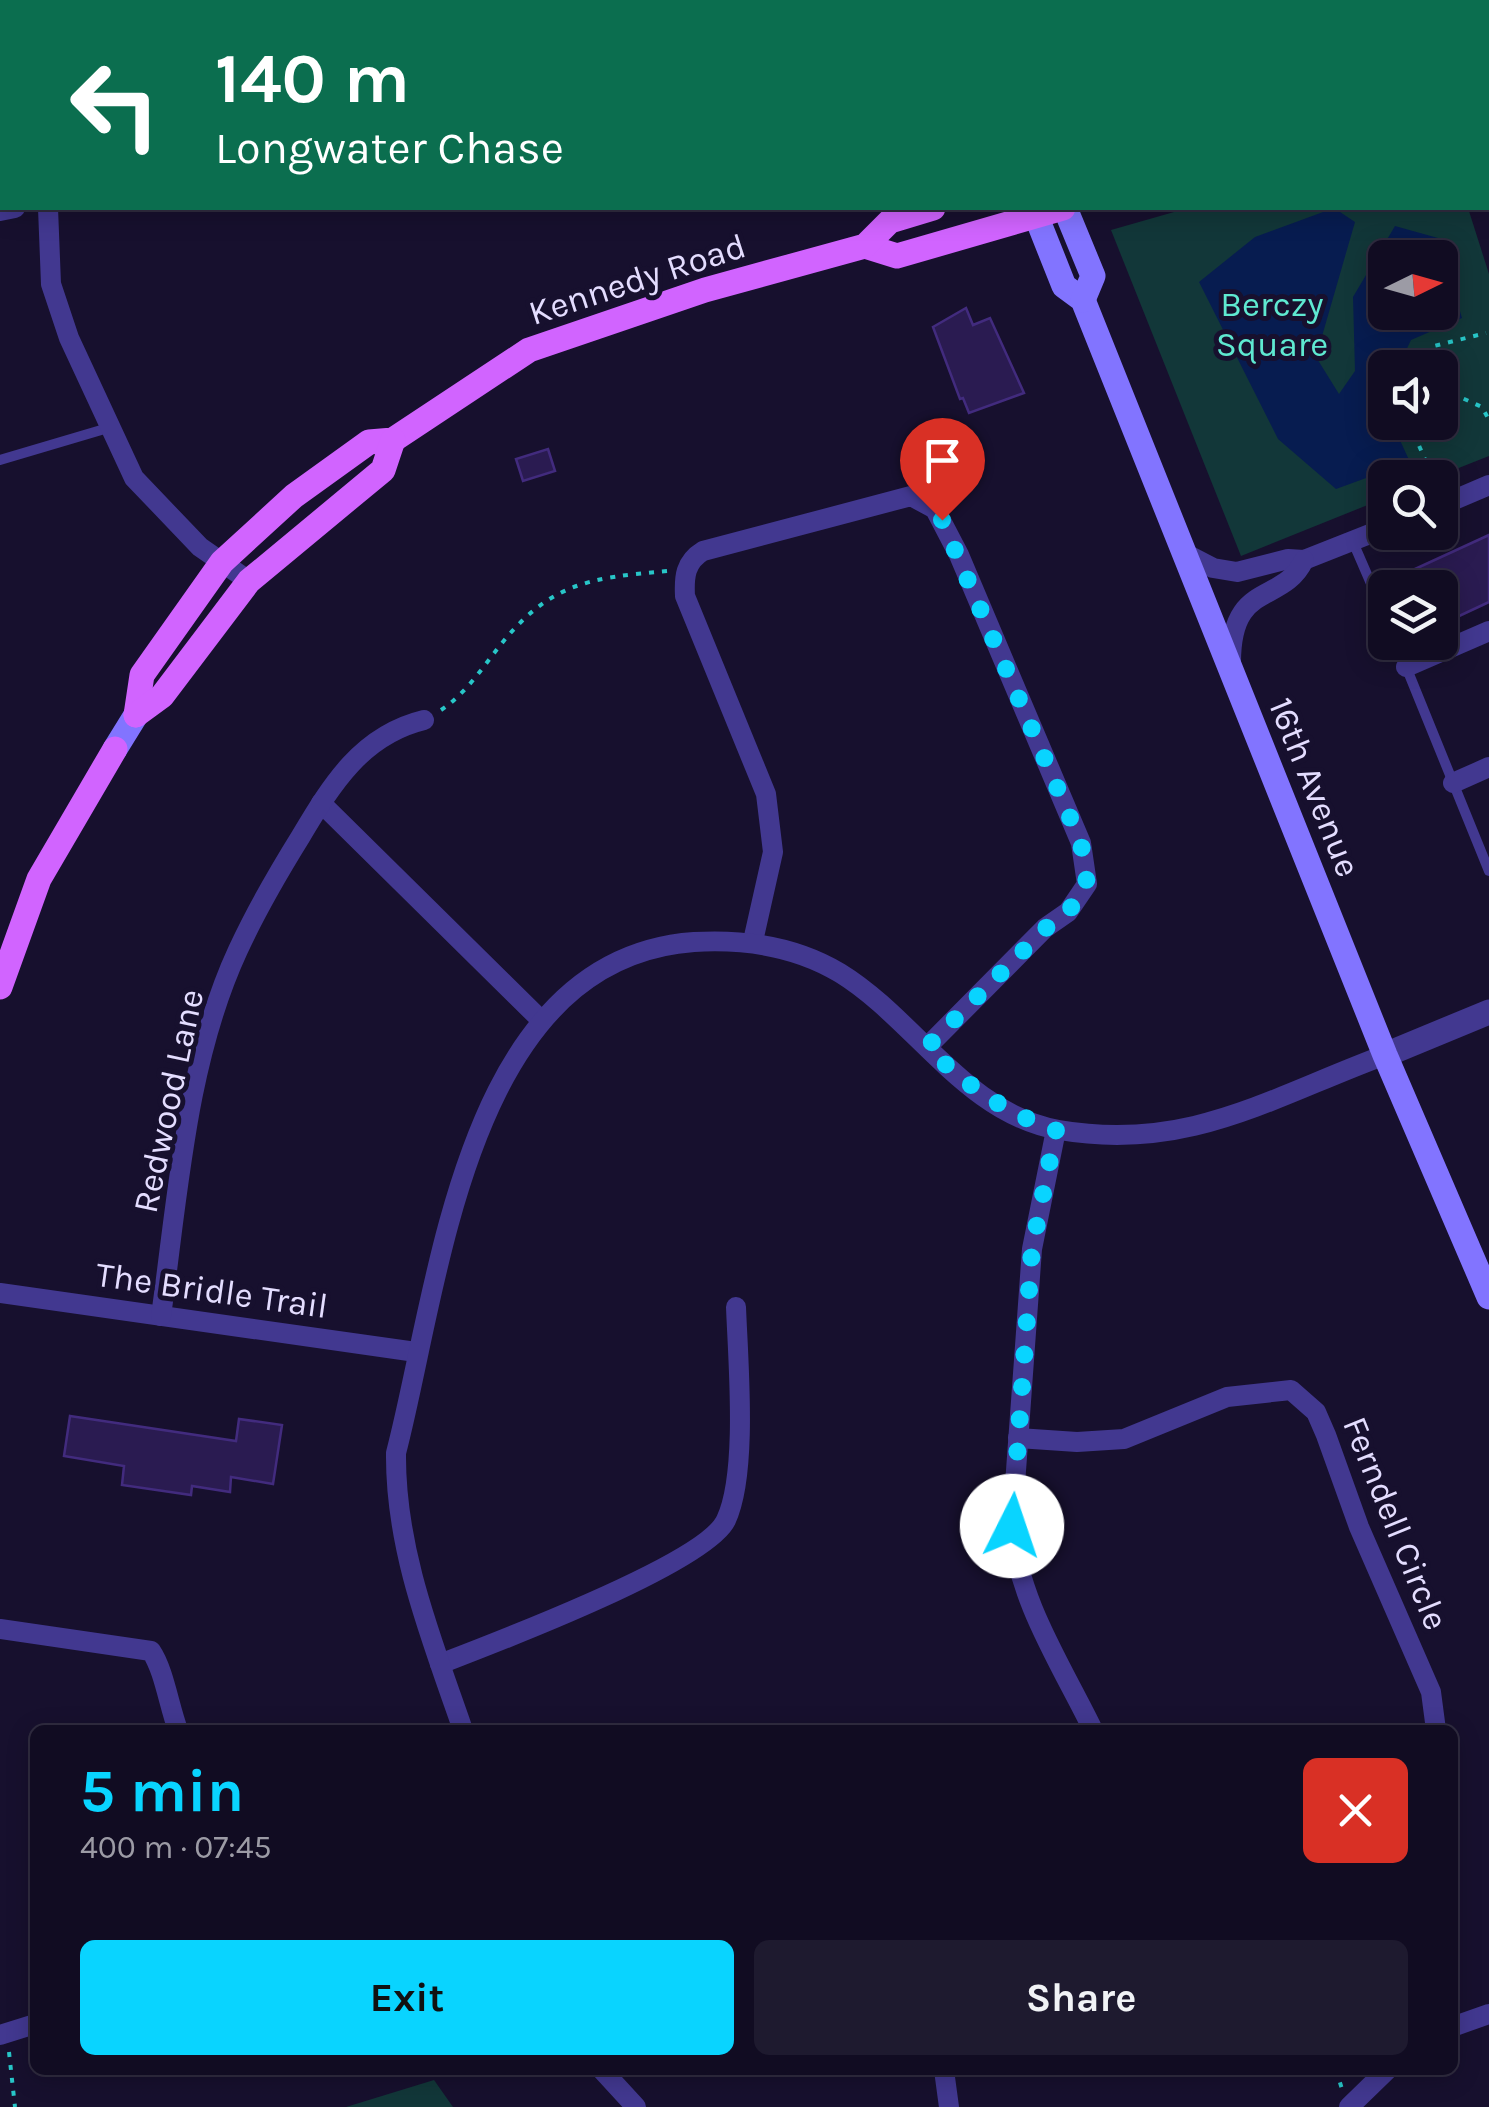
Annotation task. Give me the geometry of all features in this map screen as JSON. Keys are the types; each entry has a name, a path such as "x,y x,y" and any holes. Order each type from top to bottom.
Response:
{"main road":[{"name":"Kennedy Road","path":"0,987 39,880 136,714 142,676 222,562 294,496 369,442 393,440 528,350 705,290 865,246 890,221 926,210"},
{"name":"16th Avenue","path":"1065,210 1093,276 1083,300"},
{"name":"Kennedy Road","path":"865,246 896,256 1035,212"},
{"name":"16th Avenue","path":"1035,212 1064,286 1083,300 1385,1054 1489,1297"},
{"name":"Kennedy Road","path":"136,714 162,696 249,581 382,470 393,440"}],"street":[{"path":"48,210 51,284 108,428 134,478 200,547 249,581"},
{"path":"1458,498 1489,485"},
{"path":"752,942 773,852 766,794 686,596 687,570 692,558 703,551 911,496 942,520 1081,843 1087,884 1068,912 1046,928 927,1047"},
{"path":"1184,552 1214,568 1237,572 1288,558 1304,560 1368,535"},
{"path":"1232,672 1238,618 1254,597 1298,573 1304,560"},
{"path":"1406,667 1489,631"},
{"name":"Redwood Lane","path":"161,1316 181,1174 212,1022 236,952 320,803 364,750 392,728 424,720"},
{"path":"1453,783 1489,767"},
{"path":"320,803 540,1020"},
{"path":"460,1725 414,1581 396,1491 396,1453 450,1208 498,1094 540,1020 563,998 639,952 662,944 752,942 837,971 868,992 962,1080 1026,1120 1056,1130 1124,1137 1171,1134 1257,1107 1489,1012"},
{"path":"1056,1130 1032,1249 1014,1558 1029,1598 1091,1725"},
{"name":"The Bridle Trail","path":"0,1293 416,1352"},
{"path":"440,1664 554,1618 674,1560 724,1525 736,1486 736,1307"},
{"name":"Ferndell Circle","path":"1018,1438 1077,1442 1124,1439 1227,1397 1291,1390 1306,1401 1326,1435 1359,1526 1431,1692 1435,1725"},
{"path":"0,1629 151,1651 161,1666 162,1689 176,1725"},
{"path":"1458,2025 1489,2014"},
{"path":"4,2034 30,2026"},
{"path":"607,2075 636,2107"},
{"path":"945,2075 948,2107"},
{"path":"1349,2107 1383,2075"}],"lane":[{"path":"0,460 108,428"},
{"path":"1353,542 1368,577"},
{"path":"1403,660 1489,871"}],"path":[{"path":"1432,350 1434,346 1486,333"},
{"path":"1458,397 1482,408 1489,420"},
{"path":"424,720 458,699 523,616 564,587 687,570"},
{"path":"4,2034 15,2107"}],"green space":[{"name":"Berczy Square","path":"1181,210 1469,210 1489,274 1489,456 1458,468 1458,460 1368,460 1368,505 1241,556 1111,230"},
{"path":"434,2080 453,2107 346,2107"}],"water":[{"path":"1337,210 1355,222 1316,357 1339,394 1355,371 1353,297 1368,272 1368,330 1434,330 1411,340 1406,350 1368,350 1368,440 1400,440 1409,460 1368,460 1368,477 1336,489 1278,439 1199,282 1255,237"},
{"path":"1395,226 1439,240 1387,240"}],"building":[{"path":"966,308 973,325 990,318 1024,393 969,413 933,327"},
{"path":"548,449 555,471 523,481 516,459"},
{"path":"1489,535 1489,602 1458,617 1458,570 1413,570"},
{"path":"70,1416 236,1441 239,1419 282,1425 273,1484 231,1477 230,1492 192,1486 191,1495 122,1485 124,1466 64,1456"}],"route":[{"path":"942,520 1081,843 1086,866 1087,884 1068,912 1046,928 927,1047 962,1080 1026,1120 1056,1130 1046,1163 1032,1249 1012,1526"}]}
